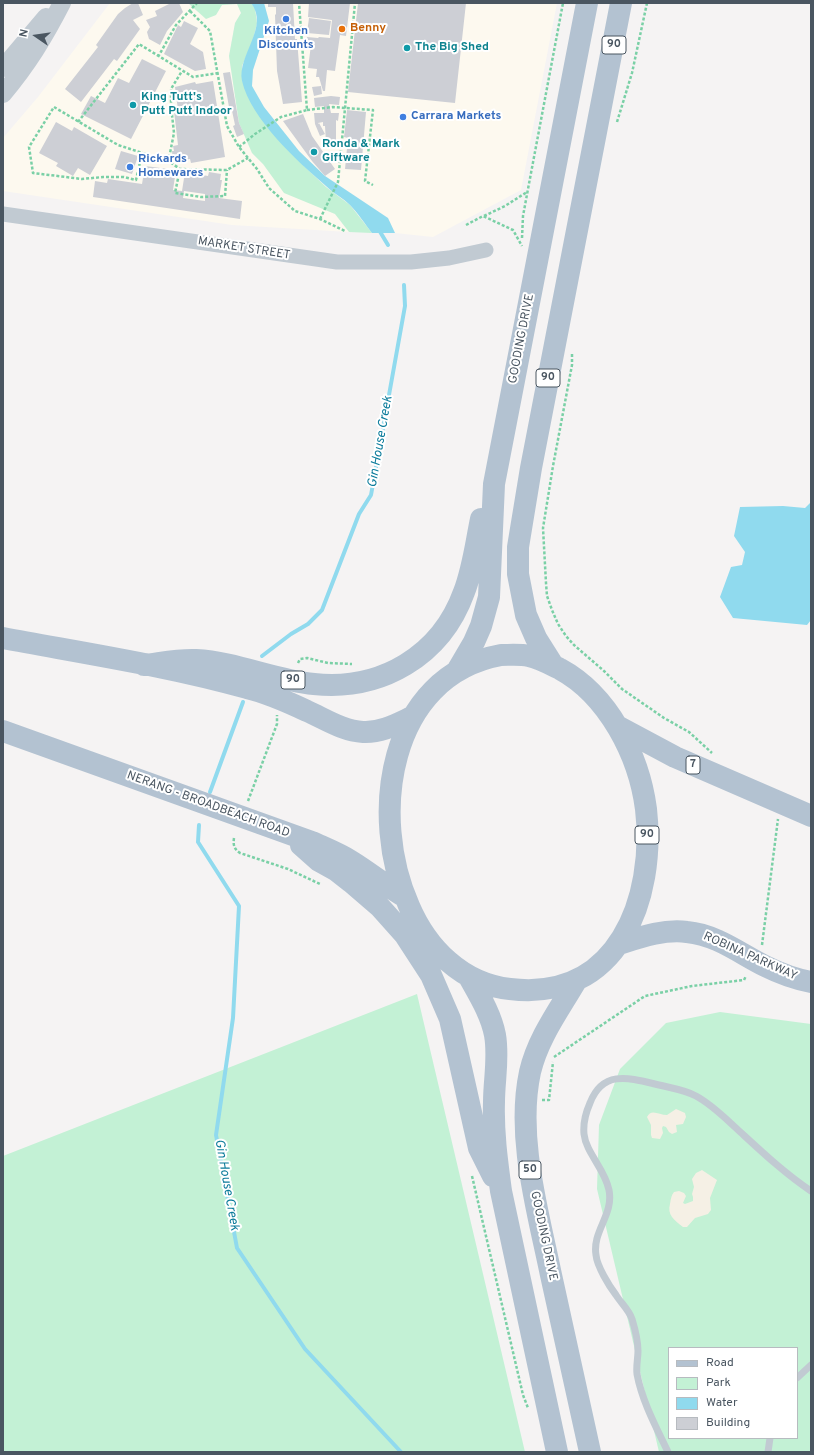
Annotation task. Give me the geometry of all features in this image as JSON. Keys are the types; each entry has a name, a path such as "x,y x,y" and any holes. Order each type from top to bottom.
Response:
{"main road":[{"name":"GOODING DRIVE","path":"456,670 474,642 481,626 489,597 494,484 587,3"},
{"name":"90","path":"404,897 416,921 434,948 446,960 469,977 486,984 518,990 548,988 576,980 590,973 611,955 619,944 627,929 638,900 647,848 646,807 636,769 617,726 589,690 569,674 553,665 536,638 526,615 518,574 518,547 540,422 621,3"},
{"name":"90","path":"3,638 144,665 195,660 240,667 313,684 345,685 377,678 393,672 420,655 444,630 453,616 465,591 483,510 494,484"},
{"path":"404,897 397,874 391,845 389,802 391,780 396,759 412,717 435,687 456,670 487,657 501,655 531,656 553,665"},
{"path":"144,665 249,688 288,702 339,726 352,730 364,732 375,731 412,717"},
{"name":"7","path":"617,726 675,757 811,816"},
{"name":"NERANG - BROADBEACH ROAD","path":"3,732 318,844 349,860 370,873 384,885 404,897"},
{"path":"285,831 319,861 336,871 375,902 393,920 419,955 431,975 450,1019 479,1148 501,1191"},
{"name":"ROBINA PARKWAY","path":"619,944 662,933 688,932 702,935 726,944 770,969 811,982"},
{"path":"469,977 488,1014 495,1035 497,1061 494,1118 496,1158 501,1191 557,1452"},
{"name":"GOODING DRIVE","path":"576,980 549,1026 535,1056 527,1090 527,1137 532,1186 590,1452"}],"street":[{"path":"3,68 58,3"},
{"path":"3,94 19,74 46,34 62,3"},
{"name":"MARKET STREET","path":"3,214 337,262 411,262 449,258 486,250"}],"lane":[{"path":"668,1452 646,1402 637,1372 638,1351 632,1317 615,1294 602,1272 596,1257 595,1245 608,1213 610,1201 609,1189 605,1176 589,1150 584,1135 586,1112 593,1094 600,1086 612,1079 624,1078 681,1090 695,1096 722,1116 796,1181 811,1191"},
{"path":"798,1377 811,1365"},
{"path":"768,1452 770,1439"}],"path":[{"path":"158,57 176,25 197,3"},
{"path":"299,3 308,110"},
{"path":"320,219 338,182 354,3"},
{"path":"521,254 523,216 527,192 563,3"},
{"path":"616,127 632,73 647,3"},
{"path":"190,11 210,31 227,126 239,147 269,188 295,211 320,219 345,231"},
{"path":"78,122 139,44 192,77 218,73"},
{"path":"170,162 169,158 174,133 171,89 182,71"},
{"path":"142,153 136,180 103,177 82,179 33,173 29,147 54,107 118,145 170,162 180,169 227,170 248,158"},
{"path":"239,147 255,134 281,117 318,108 344,107 373,110 365,182 373,185"},
{"path":"180,169 175,193 201,197 225,196 227,170"},
{"path":"466,225 505,206 527,192"},
{"path":"484,216 513,230 522,246"},
{"path":"572,350 572,365 552,466 543,528 547,596 552,610 558,624 566,636 622,689 664,718 689,732 717,756"},
{"path":"296,668 300,659 303,658 328,663 354,664"},
{"path":"246,805 277,724 277,714"},
{"path":"762,950 779,813"},
{"path":"234,838 234,849 240,853 288,869 325,886"},
{"path":"539,1099 549,1100 554,1057 646,996 692,986 744,980"},
{"path":"472,1176 523,1395 531,1415"}],"shaded area":[{"path":"110,3 188,3 206,18 216,15 222,5 237,4 241,13 235,23 229,56 239,123 252,153 310,203 335,214 349,232 232,225 3,191 3,138 38,97"},
{"name":"Carrara Markets","path":"264,3 557,3 521,190 433,237 395,233 388,218 325,176 299,151 264,107 252,86 253,70 269,21"}],"green space":[{"path":"188,3 251,3 255,8 257,23 253,40 242,66 242,80 248,96 305,167 326,187 350,205 372,233 349,232 335,214 284,193 263,164 252,153 239,123 229,56 235,23 241,13 237,4 222,5 216,15 206,19"},
{"path":"417,994 525,1452 3,1452 3,1156"},
{"path":"720,1012 811,1024 811,1452 659,1452 597,1189 599,1125 620,1069 666,1023"}],"sand":[{"path":"676,1109 685,1113 686,1117 683,1124 676,1125 677,1132 672,1134 666,1127 663,1126 663,1133 660,1139 652,1138 651,1125 647,1117 649,1114 653,1112 667,1115"},
{"path":"702,1170 717,1180 710,1198 711,1210 708,1214 695,1218 687,1227 683,1227 674,1220 670,1214 669,1208 672,1196 674,1192 679,1191 684,1193 686,1196 683,1203 685,1204 693,1201 692,1194 694,1187 692,1179 696,1173"}],"water":[{"path":"251,3 264,3 269,21 253,70 252,86 264,107 299,151 325,176 388,218 395,233 372,233 350,205 329,189 289,152 276,138 255,110 242,81 244,61 257,22 256,12"},
{"path":"811,502 811,620 807,625 733,618 720,597 731,567 742,565 745,552 734,536 740,507 783,506 805,508"}],"building":[{"path":"133,3 138,3 143,15 133,20 140,29 117,61 114,59 81,102 65,89 98,47 96,45 118,14"},
{"path":"171,3 179,3 183,12 167,31 160,45 149,39 147,32 150,27 146,20 157,16 155,11"},
{"path":"268,3 293,3 295,39 297,39 302,102 283,104 277,71 276,7 268,7"},
{"path":"309,3 350,3 346,36 340,35 335,71 327,70 325,91 323,91 319,77 316,77 317,69 308,68 311,45 306,44 307,37 330,38 332,20 308,17"},
{"name":"The Big Shed","path":"358,3 466,3 455,103 348,92"},
{"path":"309,18 331,21 329,35 307,33"},
{"path":"184,21 198,28 190,44 203,52 206,69 195,71 164,54 178,25 181,27"},
{"name":"King Tutt's Putt Putt Indoor","path":"142,59 166,71 131,139 81,114 91,96 105,103 118,78 129,83"},
{"path":"230,72 239,123 244,134 237,137 233,126 235,125 231,106 229,107 223,73"},
{"path":"213,81 225,157 191,163 190,159 173,162 173,146 178,145 174,111 178,110 175,87 195,82 196,84"},
{"path":"321,86 322,94 314,96 312,87"},
{"path":"331,96 340,97 339,105 329,104 331,113 339,113 338,121 336,120 336,143 326,143 325,126 323,126 323,122 318,123 325,134 320,136 315,124 314,113 324,113 324,106 315,107 314,98"},
{"path":"347,110 366,112 361,170 345,169 348,138 344,137"},
{"name":"Ronda & Mark Giftware","path":"303,114 312,136 335,169 325,176 312,161 283,121"},
{"path":"56,122 72,131 74,127 107,146 90,175 78,168 73,176 56,166 58,163 39,153"},
{"path":"121,151 138,156 132,174 115,169"},
{"path":"145,166 176,170 173,190 182,191 185,172 208,176 209,172 221,174 220,180 222,180 219,198 242,201 240,219 93,197 95,181 107,183 108,179 142,184","holes":["184,191 205,194 205,201 183,198"]}],"waterway":[{"name":"Gin House Creek","path":"379,230 388,245"},
{"name":"Gin House Creek","path":"262,656 291,634 308,624 322,610 359,514 371,495 405,306 404,285"},
{"name":"Gin House Creek","path":"210,792 243,702"},
{"name":"Gin House Creek","path":"199,825 198,842 239,906 233,1018 216,1135 237,1248 305,1349 401,1452"}],"place":[{"name":"Kitchen Discounts","path":"286,19"},
{"name":"Benny","path":"342,29"},
{"name":"The Big Shed","path":"407,48"},
{"name":"King Tutt's Putt Putt Indoor","path":"133,105"},
{"name":"Carrara Markets","path":"403,117"},
{"name":"Ronda & Mark Giftware","path":"314,152"},
{"name":"Rickards Homewares","path":"130,167"}]}
